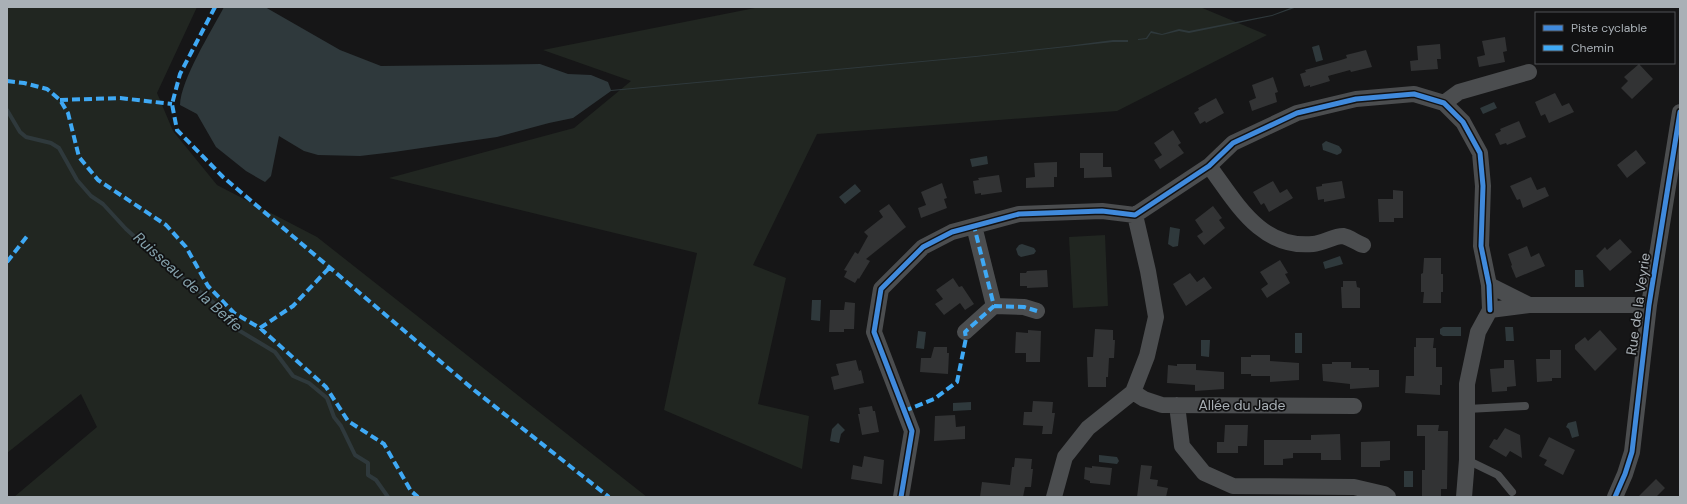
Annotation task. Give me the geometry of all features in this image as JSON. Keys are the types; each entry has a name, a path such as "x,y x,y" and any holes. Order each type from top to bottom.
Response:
{"street":[{"path":"1444,103 1459,92 1529,72"},
{"path":"901,497 912,431 874,332 881,289 923,247 952,232 1019,214 1102,211 1135,215 1209,166 1232,143 1297,113 1356,99 1414,94 1444,103 1463,122 1480,154 1483,186 1481,246 1489,285 1490,310 1478,332 1467,384 1464,497"},
{"name":"Rue de la Veyrie","path":"1615,497 1625,474 1632,452 1649,305 1680,112"},
{"path":"1209,166 1250,221 1269,236 1293,244 1314,244 1344,236 1363,245"},
{"path":"1054,497 1065,457 1088,428 1133,392 1147,356 1156,317 1148,271 1135,215"},
{"path":"974,226 994,306"},
{"path":"1489,285 1529,305"},
{"path":"1490,310 1529,305 1649,305"},
{"path":"965,332 994,306 1024,307 1036,311"},
{"name":"Allée du Jade","path":"1133,392 1144,399 1162,405 1354,406"},
{"path":"1177,405 1182,446 1204,473 1233,486 1354,486 1384,494 1388,497"}],"lane":[{"path":"1467,409 1525,406"},
{"path":"1466,460 1498,475 1512,492"}],"shaded area":[{"path":"7,7 197,7 157,93 173,131 217,185 317,237 647,497 14,497 97,427 81,394 7,453"},
{"path":"224,7 265,7 340,50 381,66 540,64 568,74 591,75 608,82 611,90 976,56 1113,40 1128,40 1128,42 1113,42 975,57 611,91 573,118 497,137 360,156 318,155 304,151 279,136 271,176 265,182 246,171 216,147 197,114 180,105 185,82"},
{"path":"760,7 1200,7 1267,35 1117,111 817,134 753,265 786,278 758,404 809,416 802,469 664,410 697,253 389,178 574,128 631,81 543,50"},
{"path":"1293,7 1297,7 1272,16 1189,33 1179,31 1162,35 1151,33 1147,39 1138,40 1146,38 1151,31 1162,34 1179,29 1189,31 1272,15"},
{"path":"1319,45 1323,60 1316,62 1312,47"},
{"path":"1494,102 1497,108 1483,114 1480,108"},
{"path":"1326,141 1339,146 1342,150 1341,153 1337,155 1323,150 1322,144"},
{"path":"987,156 988,164 972,167 970,159"},
{"path":"855,184 861,191 845,204 839,197"},
{"path":"1170,227 1180,229 1178,246 1173,247 1168,244"},
{"path":"1105,235 1108,306 1073,308 1069,237"},
{"path":"1022,244 1034,248 1036,251 1034,254 1021,257 1018,255 1016,249"},
{"path":"1340,256 1343,264 1325,269 1323,262"},
{"path":"1575,270 1583,270 1584,287 1575,287"},
{"path":"812,300 821,300 820,321 811,320"},
{"path":"1443,327 1461,327 1461,336 1443,336 1440,334 1440,329"},
{"path":"1505,327 1513,327 1514,341 1506,341"},
{"path":"918,331 926,332 924,349 916,348"},
{"path":"1295,333 1302,333 1302,353 1295,353"},
{"path":"1201,340 1210,340 1209,357 1201,356"},
{"path":"971,402 971,410 953,411 953,403"},
{"path":"1576,421 1579,436 1572,438 1569,429 1566,427 1568,423"},
{"path":"838,423 845,430 841,434 839,443 830,441 832,429"},
{"path":"1099,455 1117,457 1119,461 1117,464 1099,462"},
{"path":"1404,471 1413,471 1413,487 1404,487"}],"building":[{"path":"1505,37 1507,51 1503,52 1505,62 1479,67 1477,57 1485,55 1482,41"},
{"path":"1440,44 1441,59 1437,59 1438,69 1411,71 1410,61 1418,60 1417,46"},
{"path":"1366,50 1372,67 1351,72 1350,70 1328,76 1330,81 1310,87 1310,85 1304,87 1300,74 1306,72 1305,70 1341,60 1347,58 1346,55"},
{"path":"1639,64 1653,79 1632,99 1621,88 1628,81 1624,77"},
{"path":"1273,77 1278,92 1275,93 1277,102 1252,111 1249,101 1256,98 1252,85"},
{"path":"1555,93 1562,106 1569,103 1574,112 1549,123 1545,114 1541,116 1535,102"},
{"path":"1216,98 1224,113 1206,123 1205,121 1200,124 1194,113 1199,110 1198,108"},
{"path":"1519,121 1526,137 1507,145 1506,143 1500,145 1495,134 1501,131 1500,129"},
{"path":"1173,130 1181,143 1178,145 1184,153 1160,169 1154,160 1162,155 1154,143"},
{"path":"1636,150 1646,163 1627,178 1617,165"},
{"path":"1080,153 1103,153 1103,167 1111,167 1112,177 1084,178 1084,168 1080,168"},
{"path":"1057,162 1057,177 1054,177 1054,187 1026,188 1026,178 1035,177 1034,163"},
{"path":"999,175 1002,192 981,195 981,193 975,194 973,181 979,180 978,178"},
{"path":"1531,177 1537,190 1545,187 1549,196 1523,208 1520,199 1517,200 1510,186"},
{"path":"1273,181 1280,193 1287,189 1293,198 1269,212 1264,203 1261,205 1253,192"},
{"path":"1342,181 1345,198 1324,202 1324,199 1318,200 1316,187 1322,186 1322,184"},
{"path":"942,183 947,198 944,199 947,208 921,218 918,208 926,205 921,192"},
{"path":"1393,190 1403,191 1403,218 1394,218 1394,222 1379,222 1378,199 1393,199"},
{"path":"889,204 906,227 866,259 870,261 855,283 844,277 847,271 844,270 855,252 858,254 868,236 864,232 883,217 879,211"},
{"path":"1213,206 1222,218 1219,220 1225,228 1204,245 1197,236 1203,232 1195,220"},
{"path":"1620,239 1632,252 1610,271 1596,256 1605,247 1607,250"},
{"path":"1527,246 1531,257 1539,253 1545,266 1516,278 1508,254"},
{"path":"1424,258 1441,258 1443,292 1441,292 1441,303 1423,303 1424,292 1421,292 1421,274 1423,273"},
{"path":"1280,260 1288,273 1285,274 1290,283 1267,298 1261,289 1268,284 1260,272"},
{"path":"1047,270 1048,287 1027,288 1027,286 1020,286 1020,273 1026,273 1027,271"},
{"path":"1190,273 1197,282 1204,277 1212,288 1186,306 1173,284"},
{"path":"953,278 959,287 962,286 974,304 965,310 960,303 944,315 935,304 943,299 936,290"},
{"path":"1343,281 1356,281 1357,287 1360,288 1360,308 1342,308 1341,287 1343,287"},
{"path":"845,302 855,303 854,329 844,329 844,332 829,332 830,310 844,310"},
{"path":"1095,329 1113,330 1113,340 1115,340 1114,358 1109,358 1106,387 1088,387 1087,357 1093,357"},
{"path":"1028,330 1041,331 1040,362 1026,362 1026,353 1015,353 1016,332 1028,333"},
{"path":"1600,330 1617,349 1595,371 1575,349 1575,345 1585,337 1588,341"},
{"path":"1416,338 1434,338 1433,348 1436,348 1436,367 1442,367 1442,385 1440,385 1440,395 1405,393 1406,376 1414,376 1414,347 1416,347"},
{"path":"934,347 947,347 947,353 949,353 948,374 920,372 921,358 931,358"},
{"path":"1550,350 1561,350 1561,378 1552,378 1552,381 1537,382 1536,359 1550,359"},
{"path":"1251,355 1270,355 1270,361 1299,363 1299,380 1270,382 1270,376 1251,376 1251,374 1241,374 1241,357 1251,357"},
{"path":"856,360 859,371 861,370 864,383 834,390 831,377 839,375 836,364"},
{"path":"1504,360 1514,360 1516,386 1507,387 1507,391 1492,392 1490,369 1504,368"},
{"path":"1332,362 1351,362 1351,368 1369,368 1369,370 1379,370 1379,387 1350,389 1350,384 1323,381 1322,364 1332,364"},
{"path":"1177,364 1196,364 1196,370 1224,372 1224,389 1195,391 1195,385 1167,383 1168,365 1177,366"},
{"path":"1033,401 1053,402 1052,413 1055,413 1052,434 1042,434 1043,426 1023,425 1024,412 1032,412"},
{"path":"872,406 873,411 875,411 879,432 862,435 858,414 860,414 859,408"},
{"path":"955,415 956,427 965,426 965,439 934,441 935,416"},
{"path":"1225,425 1248,425 1247,446 1238,446 1238,453 1217,453 1217,442 1224,442"},
{"path":"1417,425 1439,425 1438,431 1448,431 1447,489 1441,489 1441,497 1422,497 1422,470 1425,470 1425,436 1417,436"},
{"path":"1505,428 1520,435 1522,458 1510,451 1506,457 1489,447 1494,439 1497,440"},
{"path":"1340,434 1341,460 1321,460 1321,453 1293,453 1293,458 1283,459 1283,465 1264,465 1264,440 1311,440 1311,435"},
{"path":"1549,437 1575,450 1563,475 1544,465 1547,460 1539,456"},
{"path":"1390,441 1390,460 1380,461 1380,467 1361,467 1361,442"},
{"path":"864,456 884,460 882,484 851,479 853,465 862,467"},
{"path":"1015,458 1032,459 1031,469 1033,469 1031,487 1025,487 1023,497 980,497 982,482 1010,485 1012,467 1014,467"},
{"path":"1141,465 1152,466 1150,479 1158,480 1157,486 1168,488 1166,497 1137,497"},
{"path":"1092,466 1112,468 1110,485 1090,483 1090,481 1084,479 1085,467 1092,468"},
{"path":"1656,479 1665,488 1656,497 1638,497"}],"waterway":[{"name":"Ruisseau de la Beffe","path":"7,110 20,132 26,137 51,143 59,148 77,180 91,196 103,204 126,229 165,264 214,303 230,325 275,352 293,376 309,383 327,398 334,417 341,426 355,455 368,463 368,475 376,480 388,497"}],"marked path":[{"path":"215,7 180,74 172,104 177,130 223,177 474,390 609,497"},
{"path":"7,81 24,83 47,89 60,100 68,113 79,157 98,180 166,225 186,247 208,286 234,313 260,328 326,387 348,421 384,444 411,491 418,497"},
{"path":"60,100 120,98 172,104"},
{"path":"904,411 934,399 957,382 966,338 965,332 994,306 974,226"},
{"path":"7,262 28,235"},
{"path":"260,328 293,306 330,267"},
{"path":"994,306 1024,307 1037,311"}],"cycle path":[{"path":"901,497 912,431 874,332 881,289 923,247 952,232 1019,214 1102,211 1135,215 1209,166 1233,143 1297,113 1356,99 1414,94 1444,103 1463,122 1480,153 1483,186 1481,246 1489,285 1490,310"},
{"path":"1615,497 1625,474 1632,452 1649,305 1680,112"}]}
